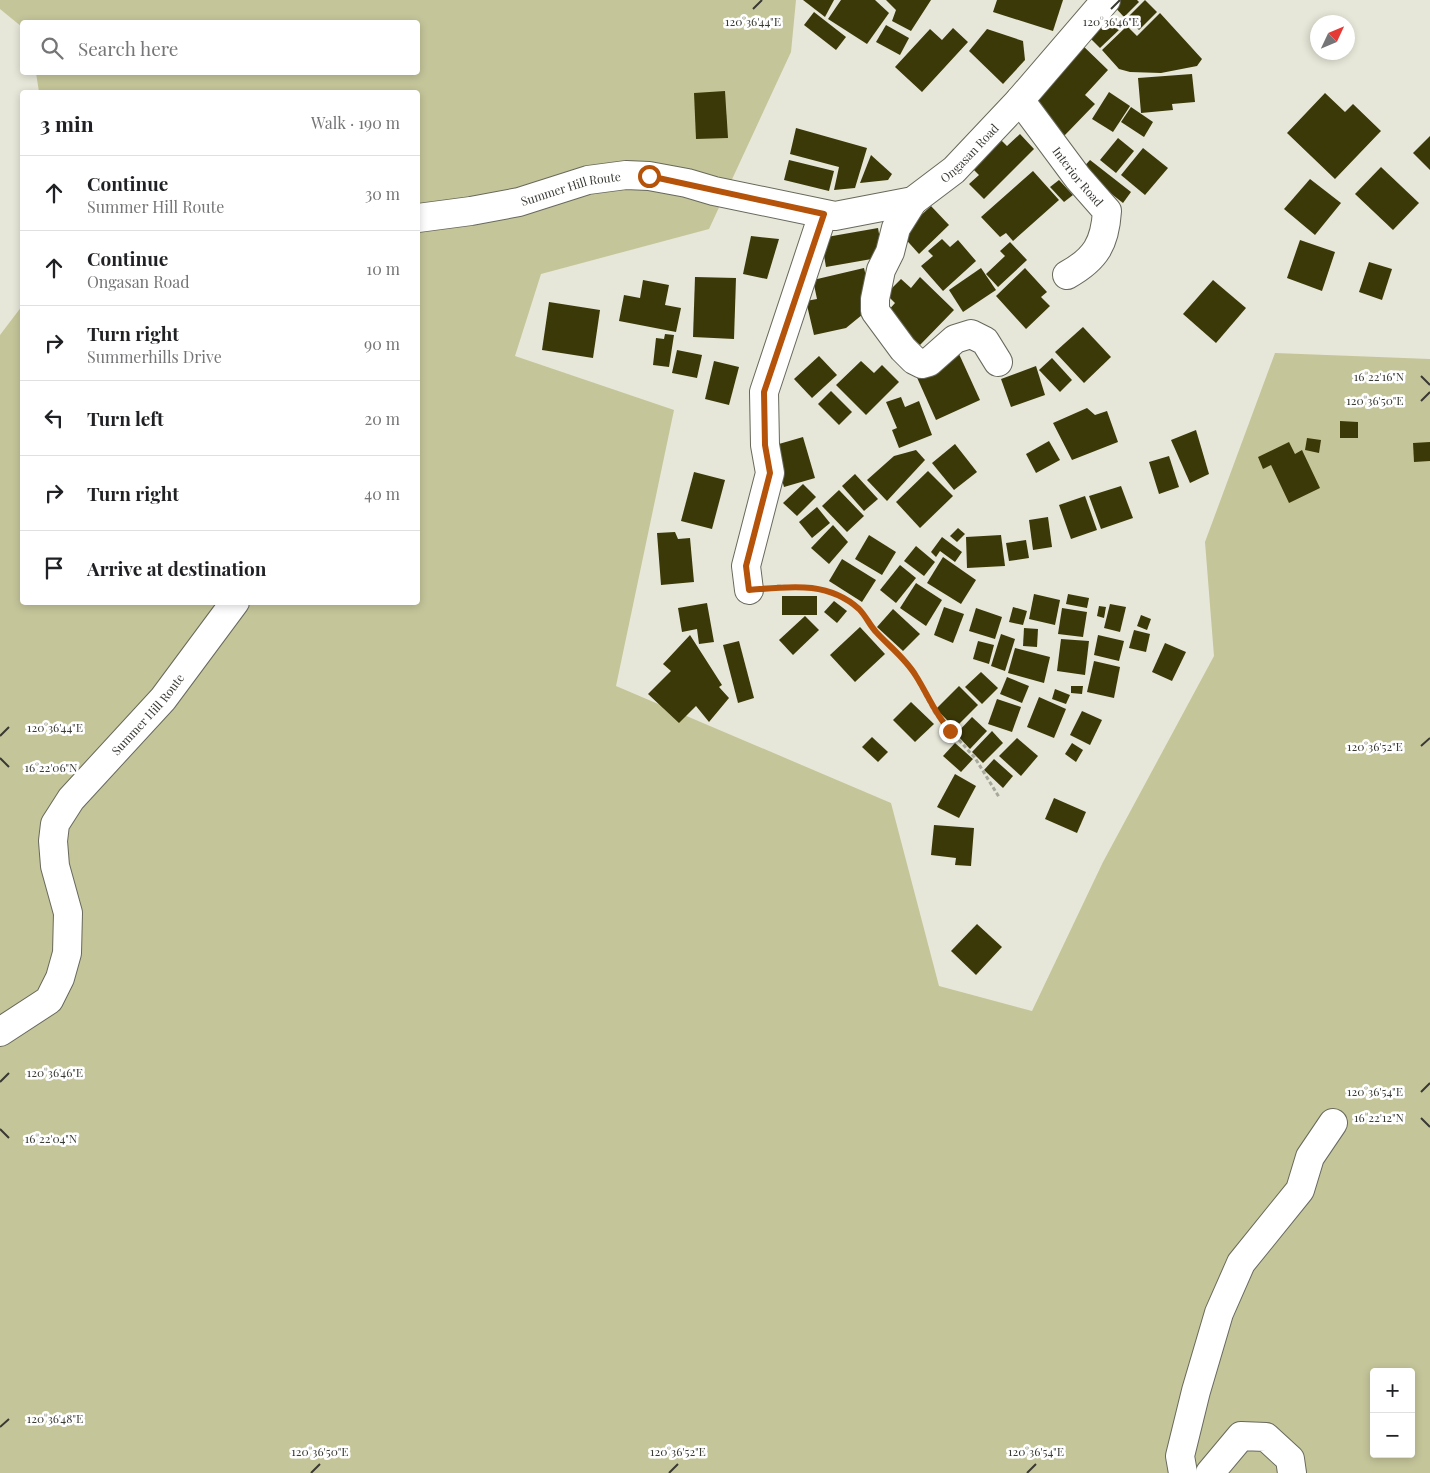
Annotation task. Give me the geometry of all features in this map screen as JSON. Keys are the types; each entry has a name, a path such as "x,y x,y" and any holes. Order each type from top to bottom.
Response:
{"street":[{"name":"Ongasan Road","path":"784,204 835,216 913,201 954,170 1020,100 1106,0"},
{"name":"Interior Road","path":"1020,100 1078,178 1107,211 1106,228 1093,257 1083,266 1067,275"},
{"name":"Summer Hill Route","path":"420,218 471,212 519,202 588,180 626,175 649,176 784,204"},
{"path":"913,201 896,228 890,252 881,270 875,299 875,311 903,349 914,360 922,364 929,362 955,339 971,334 985,340 998,362"},
{"path":"749,590 746,566 770,473 765,445 764,392 824,214"},
{"name":"Summer Hill Route","path":"0,1032 49,1000 60,978 67,953 68,913 55,866 53,841 56,824 71,799 163,699 233,605"},
{"path":"1183,1473 1180,1456 1196,1391 1219,1313 1241,1263 1300,1190 1310,1156 1333,1123"},
{"path":"1210,1473 1241,1436 1266,1437 1290,1459 1292,1473"}],"path":[{"path":"749,590 788,585 816,588 842,597 860,610 878,634 909,666 935,713 975,758 999,797"}],"green space":[{"path":"0,0 796,0 791,52 709,229 541,274 515,356 674,410 616,686 891,803 939,986 1032,1011 1103,862 1214,656 1205,542 1275,353 1430,359 1430,1473 0,1473 0,335 20,309 20,605 420,605 420,90 39,90 36,75 420,75 420,20 20,20 20,25 0,9"}],"building":[{"path":"803,0 834,0 825,17"},
{"path":"841,0 875,0 889,13 867,44 828,19"},
{"path":"886,0 931,0 911,31 892,21 896,10"},
{"path":"997,0 1063,0 1053,31 993,12"},
{"path":"1114,0 1137,0 1139,2 1124,17 1111,3"},
{"path":"1145,0 1157,12 1139,30 1127,18"},
{"path":"814,12 846,37 836,50 804,25"},
{"path":"1104,13 1120,29 1100,48 1084,32"},
{"path":"1160,13 1202,59 1197,66 1161,73 1130,72 1119,69 1102,50 1127,26 1137,36"},
{"path":"886,25 909,38 900,55 876,42"},
{"path":"953,28 968,42 922,92 895,67 930,29 942,40"},
{"path":"987,29 1023,41 1025,60 1003,84 969,51"},
{"path":"1079,42 1108,70 1085,95 1095,104 1064,136 1025,100"},
{"path":"1192,74 1195,102 1172,104 1173,110 1141,113 1138,78"},
{"path":"725,91 728,138 696,139 694,93"},
{"path":"1109,92 1130,106 1113,132 1092,119"},
{"path":"1325,93 1345,112 1353,104 1381,131 1335,179 1287,133"},
{"path":"1131,107 1153,122 1144,137 1121,122"},
{"path":"796,128 867,148 855,188 834,190 839,167 790,154"},
{"path":"1020,134 1034,149 984,199 969,184 979,175 969,165 998,137 1007,146"},
{"path":"1430,136 1430,170 1413,153"},
{"path":"1118,138 1134,151 1116,173 1100,160"},
{"path":"1143,148 1168,168 1145,195 1121,175"},
{"path":"871,155 892,174 888,180 860,183"},
{"path":"789,160 834,171 829,191 784,180"},
{"path":"1090,160 1131,192 1123,203 1081,170"},
{"path":"1381,167 1419,203 1393,230 1355,194"},
{"path":"1033,171 1059,200 1013,241 1006,233 1000,237 981,217"},
{"path":"1310,179 1341,203 1315,235 1284,209"},
{"path":"1059,180 1073,195 1064,202 1050,187"},
{"path":"931,206 949,225 919,254 901,234"},
{"path":"878,228 883,257 826,267 821,238"},
{"path":"751,236 779,239 767,279 743,274"},
{"path":"942,239 950,247 958,240 976,261 943,291 921,266 933,256 928,251"},
{"path":"1300,240 1335,252 1322,291 1287,278"},
{"path":"1010,242 1027,260 998,287 986,274 1005,256 1000,251"},
{"path":"1369,262 1392,269 1382,300 1359,292"},
{"path":"864,268 872,301 868,310 846,328 814,335 806,301 817,299 813,280"},
{"path":"981,268 996,290 963,312 949,290"},
{"path":"1025,268 1047,292 1041,297 1050,306 1026,329 996,296"},
{"path":"695,277 736,278 734,339 693,337"},
{"path":"920,277 954,310 920,345 886,313 895,303 886,294 901,279 911,288"},
{"path":"643,280 669,285 665,305 681,308 676,332 619,321 624,295 640,298"},
{"path":"1213,280 1246,308 1216,343 1183,314"},
{"path":"549,302 600,310 593,358 542,350"},
{"path":"1083,327 1111,357 1084,383 1055,352"},
{"path":"665,334 674,335 669,367 653,365 656,338 664,339"},
{"path":"677,350 702,355 697,378 672,373"},
{"path":"959,354 980,400 936,420 915,373"},
{"path":"819,356 837,375 812,398 794,379"},
{"path":"1052,358 1072,380 1060,392 1039,370"},
{"path":"714,361 739,367 729,405 705,399"},
{"path":"861,361 874,373 882,365 899,382 866,415 836,385"},
{"path":"1036,366 1045,395 1011,407 1001,379"},
{"path":"831,391 852,412 839,425 818,404"},
{"path":"901,397 905,407 919,401 932,435 899,448 892,430 897,428 886,402"},
{"path":"1087,408 1095,415 1107,411 1118,442 1072,460 1053,423"},
{"path":"1340,421 1358,422 1358,438 1340,438"},
{"path":"1196,430 1209,474 1190,483 1171,440"},
{"path":"803,437 815,478 784,487 772,446"},
{"path":"1307,438 1321,440 1319,453 1305,450"},
{"path":"1049,441 1060,460 1036,473 1026,454"},
{"path":"1289,442 1295,454 1302,450 1320,488 1289,503 1271,465 1263,469 1258,457"},
{"path":"1430,442 1430,461 1414,462 1413,443"},
{"path":"955,444 977,472 954,490 932,463"},
{"path":"916,450 925,460 887,501 867,480 894,456"},
{"path":"1169,456 1179,487 1159,494 1149,462"},
{"path":"928,471 953,496 920,528 896,502"},
{"path":"694,472 725,480 712,529 681,521"},
{"path":"855,474 878,499 864,511 842,486"},
{"path":"803,484 816,497 797,516 783,503"},
{"path":"1121,486 1133,518 1101,529 1089,496"},
{"path":"839,490 864,516 847,532 822,506"},
{"path":"1085,496 1097,530 1071,539 1059,505"},
{"path":"817,507 830,523 812,538 799,522"},
{"path":"1048,517 1052,547 1033,550 1029,520"},
{"path":"833,525 848,542 829,564 811,548"},
{"path":"958,528 965,534 957,542 950,536"},
{"path":"675,532 678,539 690,538 694,582 661,585 657,533"},
{"path":"869,535 896,552 882,575 855,559"},
{"path":"1001,535 1005,566 967,568 966,537"},
{"path":"942,537 962,552 955,562 940,551 936,557 931,552"},
{"path":"1026,540 1029,558 1009,561 1006,543"},
{"path":"916,546 935,562 924,576 904,561"},
{"path":"943,557 976,580 961,604 927,583"},
{"path":"842,559 876,580 862,602 829,581"},
{"path":"900,565 916,578 896,603 880,590"},
{"path":"916,583 942,600 926,626 900,608"},
{"path":"1034,594 1060,600 1055,625 1029,619"},
{"path":"1068,594 1089,598 1087,608 1066,604"},
{"path":"782,596 817,596 817,615 782,615"},
{"path":"834,601 847,611 837,623 824,612"},
{"path":"707,603 714,642 699,644 697,629 682,632 678,608"},
{"path":"1110,604 1126,607 1120,632 1104,628"},
{"path":"1099,606 1106,607 1104,618 1097,616"},
{"path":"944,607 964,614 953,643 934,635"},
{"path":"1013,607 1027,611 1023,625 1009,622"},
{"path":"976,608 1002,617 995,639 969,631"},
{"path":"1062,608 1087,612 1083,637 1058,634"},
{"path":"893,609 920,634 903,651 877,627"},
{"path":"1141,615 1151,619 1147,630 1137,626"},
{"path":"805,616 819,630 793,655 779,640"},
{"path":"860,627 885,654 855,682 830,655"},
{"path":"1024,628 1038,629 1037,647 1023,646"},
{"path":"1134,630 1150,634 1146,652 1129,648"},
{"path":"1001,634 1015,639 1005,671 991,666"},
{"path":"690,635 722,685 719,687 729,698 709,722 696,706 679,723 648,694 671,671 663,664"},
{"path":"1098,635 1124,641 1119,661 1094,655"},
{"path":"1061,639 1089,641 1085,675 1057,671"},
{"path":"739,641 754,698 738,703 723,645"},
{"path":"978,641 994,645 989,664 973,659"},
{"path":"1165,643 1186,652 1172,681 1152,672"},
{"path":"1015,648 1050,657 1044,683 1008,673"},
{"path":"1094,661 1120,667 1114,698 1087,692"},
{"path":"981,672 998,688 982,704 965,687"},
{"path":"1007,677 1029,686 1022,703 1000,694"},
{"path":"959,686 978,705 955,728 936,709"},
{"path":"1071,686 1083,686 1082,694 1071,693"},
{"path":"1055,689 1070,695 1066,704 1052,699"},
{"path":"1039,697 1066,709 1054,738 1027,727"},
{"path":"997,699 1021,707 1012,732 988,724"},
{"path":"911,702 934,724 915,742 893,720"},
{"path":"1082,711 1102,720 1090,745 1070,735"},
{"path":"972,717 987,731 970,749 956,734"},
{"path":"992,731 1003,743 983,763 972,752"},
{"path":"872,737 888,752 878,762 862,747"},
{"path":"1017,738 1038,756 1021,776 999,756"},
{"path":"955,743 973,759 961,772 943,756"},
{"path":"1072,743 1083,750 1076,762 1065,754"},
{"path":"994,759 1013,776 1003,788 984,770"},
{"path":"955,774 976,786 959,818 937,807"},
{"path":"1054,798 1086,812 1077,833 1045,819"},
{"path":"934,825 974,828 971,866 955,865 956,858 931,855"},
{"path":"977,924 1002,947 976,975 951,951"}],"route":[{"path":"649,176 824,214 764,392 765,445 770,473 764,489 746,566 749,590 788,585 816,588 842,597 860,610 878,634 909,666 923,687 935,713 950,731"}]}
